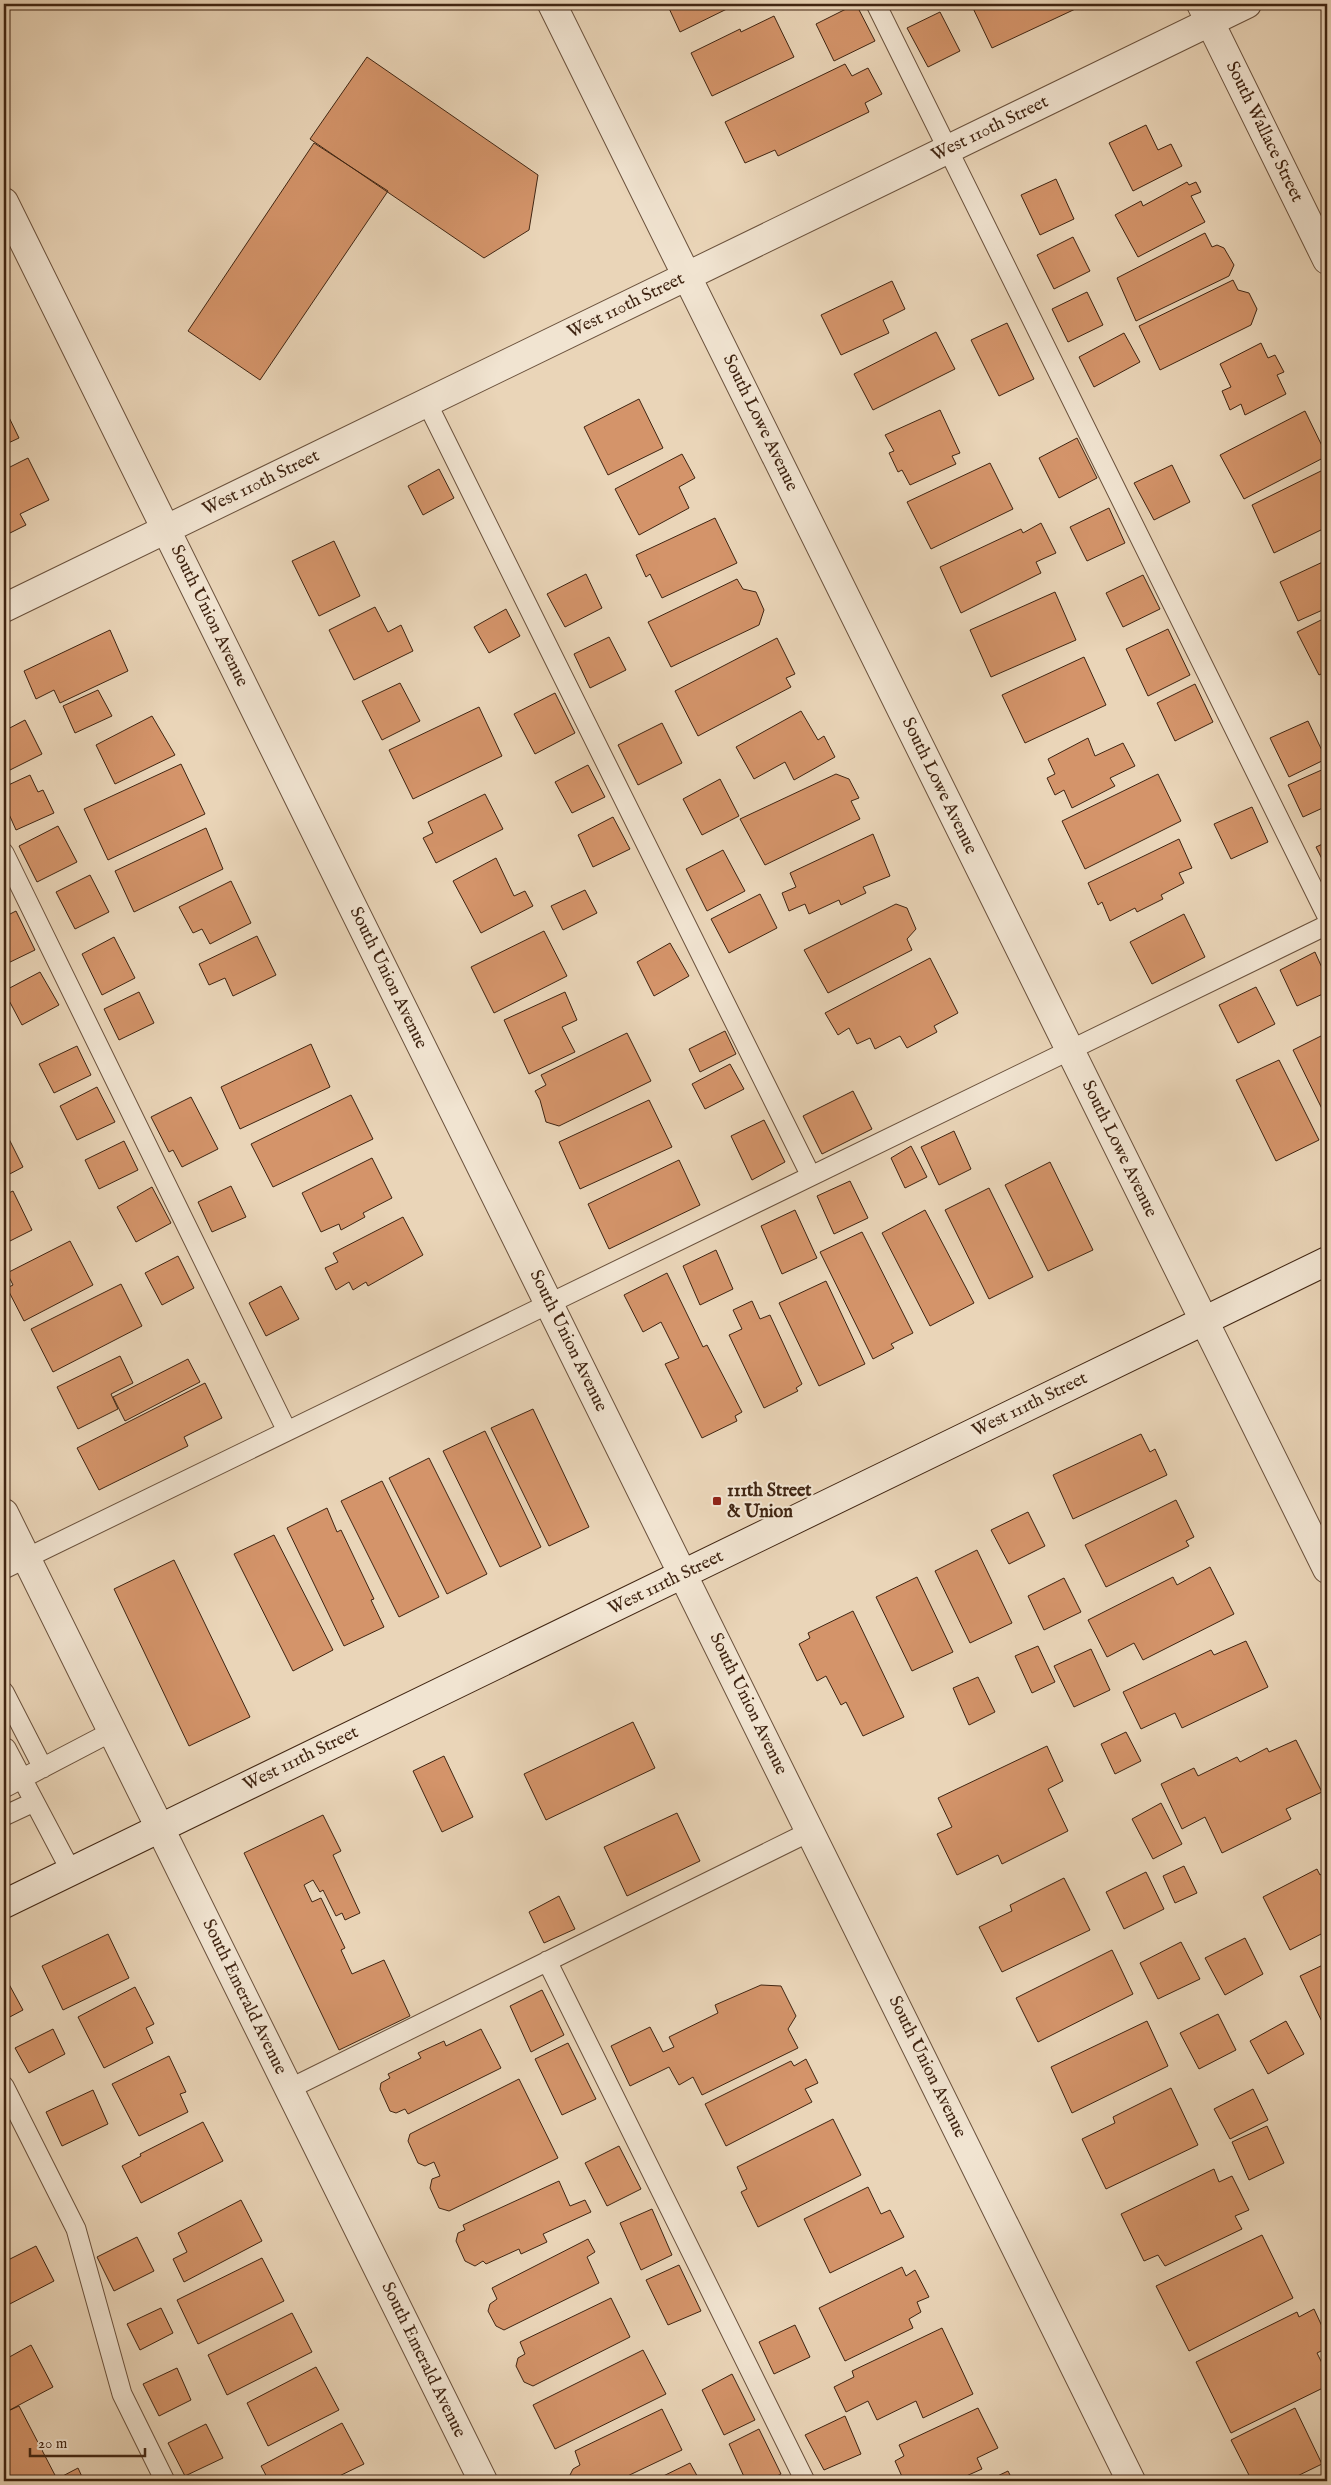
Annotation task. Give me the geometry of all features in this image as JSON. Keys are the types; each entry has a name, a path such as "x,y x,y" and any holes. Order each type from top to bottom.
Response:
{"street":[{"name":"South Lowe Avenue","path":"552,4 1327,1569"},
{"name":"West 110th Street","path":"4,608 948,150 1205,13 1247,4"},
{"name":"South Wallace Street","path":"1205,13 1327,260"},
{"name":"South Union Avenue","path":"4,202 1132,2481"},
{"name":"West 111th Street","path":"4,1904 1327,1261"},
{"name":"South Emerald Avenue","path":"4,1513 15,1564 111,1732 484,2481"}],"lane":[{"path":"876,4 1327,916"},
{"path":"427,403 811,1176"},
{"path":"4,853 287,1431"},
{"path":"15,1564 1327,925"},
{"path":"4,1692 43,1768"},
{"path":"4,1788 111,1732"},
{"path":"4,1750 6,1748 71,1871"},
{"path":"4,1816 34,1802"},
{"path":"289,2089 811,1831"},
{"path":"547,1961 805,2481"},
{"path":"4,2086 76,2229 122,2394 165,2481"}],"building":[{"path":"667,4 737,4 680,32"},
{"path":"856,4 875,41 834,61 816,24"},
{"path":"971,4 1086,4 992,48"},
{"path":"940,12 960,51 928,67 907,28"},
{"path":"774,16 794,57 712,96 691,53 740,29 741,32"},
{"path":"367,57 538,175 529,230 484,258 310,139"},
{"path":"845,64 852,76 868,68 882,94 865,103 869,112 778,156 775,150 745,163 725,122"},
{"path":"1146,125 1158,150 1171,144 1182,166 1133,191 1109,143"},
{"path":"314,143 388,191 260,380 188,331"},
{"path":"1056,179 1074,219 1040,235 1021,195"},
{"path":"1187,182 1189,185 1196,182 1201,192 1191,196 1205,222 1138,257 1115,215 1141,201 1143,206"},
{"path":"1205,233 1212,247 1217,245 1224,248 1234,265 1229,276 1136,321 1117,278"},
{"path":"1073,237 1090,271 1054,289 1037,255"},
{"path":"1233,280 1238,290 1249,293 1257,309 1251,325 1160,370 1139,326"},
{"path":"892,281 905,309 883,320 889,333 841,355 821,315"},
{"path":"1087,292 1103,325 1068,342 1052,309"},
{"path":"1007,323 1034,379 999,396 971,340"},
{"path":"936,332 955,369 873,410 854,374"},
{"path":"1124,333 1140,362 1094,387 1079,357"},
{"path":"1261,343 1268,358 1275,355 1284,372 1277,375 1286,394 1245,415 1241,404 1230,410 1222,391 1231,387 1220,364"},
{"path":"639,399 663,448 608,475 584,427"},
{"path":"4,407 19,438 4,445"},
{"path":"940,410 960,453 952,456 956,464 910,485 902,470 898,472 889,453 894,451 885,435"},
{"path":"1305,411 1327,456 1244,499 1220,455"},
{"path":"1077,438 1097,478 1059,498 1039,458"},
{"path":"682,454 695,478 679,487 689,508 639,535 615,489"},
{"path":"28,458 49,500 20,514 26,525 4,536 4,470"},
{"path":"990,463 1013,509 931,549 907,502"},
{"path":"1172,465 1190,502 1154,520 1134,483"},
{"path":"1327,468 1327,527 1274,553 1252,505"},
{"path":"439,469 454,498 423,515 408,486"},
{"path":"1109,508 1125,543 1087,561 1070,527"},
{"path":"715,518 737,563 662,598 650,574 646,577 636,555"},
{"path":"1041,523 1056,553 1036,562 1041,573 961,613 940,567 1021,529 1023,533"},
{"path":"334,541 360,596 319,616 292,561"},
{"path":"1327,560 1327,608 1298,621 1280,582"},
{"path":"586,574 602,608 565,627 547,594"},
{"path":"1143,575 1160,609 1123,627 1106,593"},
{"path":"737,579 743,589 756,592 764,610 759,625 671,667 648,622"},
{"path":"1055,592 1076,640 991,677 970,630"},
{"path":"375,607 388,632 401,625 413,651 354,680 329,630"},
{"path":"506,609 520,636 489,653 474,627"},
{"path":"1327,617 1327,671 1319,675 1297,632"},
{"path":"1168,629 1190,675 1148,696 1126,649"},
{"path":"110,630 128,671 60,703 54,690 36,699 24,671"},
{"path":"609,637 626,670 590,688 574,654"},
{"path":"777,638 795,674 786,678 791,687 698,736 675,691"},
{"path":"1084,657 1106,705 1025,743 1002,695"},
{"path":"400,683 420,721 382,740 362,701"},
{"path":"1195,684 1213,722 1175,741 1157,703"},
{"path":"98,690 112,716 75,733 63,706"},
{"path":"555,693 575,733 535,754 514,714"},
{"path":"479,707 502,756 413,799 389,750"},
{"path":"801,711 818,740 824,736 835,757 794,780 785,762 754,779 736,747"},
{"path":"152,716 175,755 115,784 96,745"},
{"path":"25,720 42,754 4,773 4,731"},
{"path":"1308,721 1326,759 1289,777 1270,738"},
{"path":"662,723 682,763 638,785 618,745"},
{"path":"1088,738 1095,756 1123,743 1135,766 1110,778 1115,786 1072,808 1064,790 1055,795 1047,778 1055,774 1048,759"},
{"path":"181,764 205,814 108,860 84,809"},
{"path":"588,765 605,797 572,813 555,782"},
{"path":"1326,768 1327,806 1303,817 1288,785"},
{"path":"836,774 849,779 859,798 851,801 860,819 765,865 740,819"},
{"path":"1158,774 1181,821 1085,869 1062,821"},
{"path":"30,775 38,792 43,790 54,813 16,830 4,803 4,787"},
{"path":"720,779 739,816 702,835 683,799"},
{"path":"485,794 503,829 436,863 423,838 433,833 428,822"},
{"path":"1252,807 1268,842 1231,859 1214,824"},
{"path":"613,817 630,849 593,867 578,835"},
{"path":"58,826 77,862 37,882 19,846"},
{"path":"206,828 223,869 134,912 115,871"},
{"path":"873,834 890,876 863,887 866,893 841,905 839,900 809,914 805,904 789,911 782,893 796,887 790,873"},
{"path":"1179,839 1192,868 1179,873 1184,883 1161,895 1163,899 1137,912 1135,908 1110,921 1102,902 1098,905 1088,883"},
{"path":"1327,842 1327,869 1316,847"},
{"path":"723,850 745,891 707,911 686,869"},
{"path":"496,858 514,896 525,891 533,906 481,933 453,881"},
{"path":"90,875 109,912 75,929 56,892"},
{"path":"231,881 251,923 210,944 202,929 193,933 179,907"},
{"path":"585,890 597,913 563,930 551,906"},
{"path":"760,894 777,928 729,953 711,919"},
{"path":"896,904 907,908 916,929 907,939 912,950 828,993 804,950"},
{"path":"16,911 35,950 4,965 4,917"},
{"path":"1184,914 1205,957 1152,984 1130,942"},
{"path":"544,931 567,976 494,1013 471,967"},
{"path":"257,936 276,975 233,996 225,978 209,985 199,964"},
{"path":"114,937 135,978 102,995 82,954"},
{"path":"670,943 689,976 654,996 637,962"},
{"path":"1315,952 1327,979 1327,992 1297,1006 1280,970"},
{"path":"930,958 958,1013 934,1026 937,1032 907,1048 900,1036 875,1049 870,1038 857,1044 849,1028 838,1035 825,1013"},
{"path":"40,972 59,1005 22,1025 4,991"},
{"path":"1256,987 1275,1024 1238,1043 1219,1005"},
{"path":"139,992 154,1023 119,1040 104,1009"},
{"path":"565,992 577,1020 562,1027 575,1052 529,1074 504,1020"},
{"path":"725,1031 736,1054 700,1072 689,1049"},
{"path":"627,1033 651,1081 559,1126 546,1122 540,1100 535,1091 546,1085 541,1075"},
{"path":"1327,1033 1327,1119 1293,1050"},
{"path":"311,1044 330,1087 240,1129 221,1087"},
{"path":"77,1046 91,1075 54,1093 39,1064"},
{"path":"1279,1060 1319,1140 1276,1161 1236,1080"},
{"path":"730,1064 744,1089 705,1109 692,1084"},
{"path":"97,1087 115,1122 77,1140 60,1106"},
{"path":"853,1091 872,1129 822,1154 803,1116"},
{"path":"351,1095 373,1139 273,1187 251,1144"},
{"path":"191,1097 218,1149 182,1167 173,1150 169,1152 151,1117"},
{"path":"649,1100 672,1147 580,1189 559,1142"},
{"path":"764,1120 785,1162 752,1180 731,1136"},
{"path":"954,1131 971,1169 939,1185 921,1147"},
{"path":"9,1139 23,1167 4,1177 4,1142"},
{"path":"124,1141 138,1170 99,1189 85,1160"},
{"path":"911,1146 927,1177 905,1188 891,1158"},
{"path":"372,1158 392,1198 363,1213 365,1217 341,1230 339,1224 321,1232 302,1193"},
{"path":"679,1160 700,1205 609,1249 588,1204"},
{"path":"1050,1162 1093,1250 1048,1271 1005,1185"},
{"path":"850,1181 868,1218 834,1234 817,1196"},
{"path":"231,1186 246,1217 212,1232 198,1202"},
{"path":"152,1187 171,1223 136,1242 117,1207"},
{"path":"989,1188 1033,1277 989,1299 945,1210"},
{"path":"13,1191 32,1230 4,1244 4,1195"},
{"path":"795,1210 817,1258 782,1274 761,1226"},
{"path":"925,1210 974,1303 930,1326 882,1233"},
{"path":"403,1217 423,1255 368,1286 366,1282 353,1290 349,1282 336,1290 325,1268 338,1262 333,1253"},
{"path":"862,1232 913,1333 891,1344 894,1348 873,1359 820,1252"},
{"path":"70,1241 93,1285 24,1321 7,1288 13,1285 7,1273"},
{"path":"716,1250 733,1289 700,1305 683,1266"},
{"path":"178,1256 194,1288 162,1305 145,1273"},
{"path":"667,1273 703,1347 707,1345 742,1412 735,1416 737,1421 702,1438 665,1364 679,1358 661,1322 643,1332 624,1295"},
{"path":"826,1281 865,1364 819,1386 779,1303"},
{"path":"121,1284 142,1326 53,1372 31,1329"},
{"path":"281,1286 299,1319 266,1336 249,1303"},
{"path":"752,1301 760,1319 770,1315 802,1384 796,1388 798,1391 764,1408 729,1335 742,1329 733,1310"},
{"path":"120,1356 133,1383 111,1394 118,1409 78,1429 57,1387"},
{"path":"188,1359 200,1382 125,1421 113,1397"},
{"path":"205,1383 222,1418 184,1437 188,1446 99,1490 77,1448"},
{"path":"533,1409 589,1527 549,1546 491,1428"},
{"path":"485,1431 541,1547 500,1567 443,1451"},
{"path":"1141,1434 1150,1452 1155,1449 1167,1475 1073,1519 1053,1475"},
{"path":"429,1458 487,1574 447,1594 389,1478"},
{"path":"382,1481 439,1597 399,1617 341,1501"},
{"path":"1176,1500 1194,1537 1186,1541 1189,1546 1106,1587 1085,1545"},
{"path":"327,1508 337,1532 341,1530 374,1599 371,1600 384,1627 344,1646 287,1528"},
{"path":"1028,1512 1045,1546 1009,1564 991,1530"},
{"path":"274,1535 333,1650 293,1671 234,1554"},
{"path":"977,1550 1012,1623 970,1643 935,1571"},
{"path":"174,1560 250,1717 189,1746 114,1589"},
{"path":"1210,1567 1234,1614 1143,1660 1134,1643 1107,1657 1088,1620 1173,1577 1177,1585"},
{"path":"917,1577 953,1652 912,1671 876,1597"},
{"path":"1064,1578 1081,1612 1044,1630 1028,1596"},
{"path":"853,1611 904,1717 863,1736 846,1702 841,1705 826,1676 817,1681 799,1644 810,1638 808,1633"},
{"path":"1246,1641 1268,1687 1182,1728 1175,1713 1141,1729 1123,1692 1211,1650 1214,1655"},
{"path":"1038,1646 1055,1682 1032,1693 1015,1656"},
{"path":"1091,1649 1110,1690 1074,1707 1054,1666"},
{"path":"978,1677 995,1712 969,1725 953,1688"},
{"path":"633,1722 655,1768 546,1820 524,1774"},
{"path":"1126,1732 1141,1761 1115,1774 1101,1744"},
{"path":"1296,1740 1322,1792 1286,1809 1291,1819 1222,1853 1205,1817 1182,1829 1161,1784 1194,1768 1198,1776 1237,1757 1240,1762 1267,1748 1269,1752"},
{"path":"1047,1746 1063,1781 1048,1789 1068,1831 1002,1864 998,1855 957,1875 937,1834 952,1827 938,1798"},
{"path":"444,1756 473,1817 442,1832 413,1771"},
{"path":"1161,1803 1182,1844 1153,1859 1132,1819"},
{"path":"677,1813 700,1861 627,1896 604,1847"},
{"path":"323,1815 341,1851 333,1855 360,1913 345,1920 342,1913 336,1916 323,1890 320,1892 313,1880 304,1885 312,1902 321,1898 345,1948 341,1950 352,1974 384,1960 410,2016 339,2050 244,1853"},
{"path":"1184,1866 1197,1893 1175,1903 1163,1876"},
{"path":"1317,1869 1320,1875 1327,1871 1327,1931 1290,1950 1263,1897"},
{"path":"1146,1872 1164,1909 1124,1929 1106,1892"},
{"path":"1064,1878 1090,1930 1002,1972 979,1927 1012,1911 1010,1905"},
{"path":"559,1896 575,1929 544,1943 529,1912"},
{"path":"108,1934 129,1978 63,2010 42,1966"},
{"path":"1245,1938 1263,1974 1225,1995 1205,1958"},
{"path":"1181,1942 1200,1979 1158,1999 1140,1963"},
{"path":"1112,1950 1133,1994 1038,2042 1016,1998"},
{"path":"1327,1963 1327,2029 1326,2030 1300,1976"},
{"path":"4,1975 23,2010 4,2020"},
{"path":"761,1985 781,1986 796,2016 788,2029 798,2048 702,2095 693,2077 679,2085 669,2067 630,2086 611,2046 650,2027 663,2052 674,2047 669,2037 718,2013 715,2005"},
{"path":"135,1987 154,2024 146,2028 153,2043 104,2068 78,2017"},
{"path":"542,1990 564,2035 531,2052 510,2006"},
{"path":"1218,2014 1236,2050 1199,2069 1180,2033"},
{"path":"1147,2021 1168,2066 1072,2113 1051,2067"},
{"path":"1286,2021 1304,2054 1268,2074 1250,2041"},
{"path":"53,2029 65,2054 29,2073 15,2048"},
{"path":"481,2029 501,2068 408,2114 405,2109 396,2113 390,2111 380,2089 381,2083 390,2078 388,2074 421,2058 418,2053 444,2041 446,2046"},
{"path":"568,2043 596,2099 562,2115 535,2059"},
{"path":"169,2056 186,2092 180,2094 188,2112 139,2136 112,2084"},
{"path":"806,2059 818,2083 805,2089 812,2102 726,2146 705,2104 791,2061 794,2066"},
{"path":"519,2079 558,2158 449,2211 439,2208 430,2188 432,2179 440,2176 434,2162 425,2166 418,2163 408,2141 410,2134"},
{"path":"1171,2088 1198,2145 1106,2189 1082,2139 1115,2123 1113,2117"},
{"path":"1253,2089 1268,2120 1230,2139 1214,2109"},
{"path":"93,2090 108,2124 62,2146 46,2112"},
{"path":"833,2119 861,2175 758,2227 741,2192 747,2189 737,2167"},
{"path":"203,2122 223,2161 141,2203 122,2166 141,2156 140,2154"},
{"path":"1267,2126 1284,2163 1249,2180 1232,2142"},
{"path":"619,2146 641,2189 607,2206 585,2163"},
{"path":"1214,2169 1219,2182 1232,2176 1249,2210 1235,2216 1242,2229 1165,2266 1158,2255 1144,2261 1121,2214"},
{"path":"559,2181 570,2206 585,2200 591,2212 543,2234 547,2242 521,2254 519,2249 486,2264 483,2261 475,2266 465,2261 456,2241 458,2233 465,2230 463,2225"},
{"path":"868,2187 881,2214 890,2210 904,2237 830,2273 804,2219"},
{"path":"241,2200 262,2241 184,2282 173,2259 187,2252 178,2233"},
{"path":"652,2209 672,2255 641,2270 620,2223"},
{"path":"1262,2235 1293,2298 1189,2351 1156,2286"},
{"path":"137,2237 154,2271 114,2291 97,2257"},
{"path":"588,2239 595,2252 587,2257 599,2283 504,2330 496,2326 488,2311 490,2304 497,2299 492,2288"},
{"path":"36,2246 54,2281 4,2307 4,2262"},
{"path":"262,2258 284,2301 198,2344 177,2300"},
{"path":"679,2265 701,2311 668,2325 646,2280"},
{"path":"902,2267 906,2276 915,2270 929,2297 917,2302 921,2312 909,2319 913,2328 845,2361 819,2308"},
{"path":"611,2298 630,2337 533,2386 524,2382 516,2366 518,2358 525,2354 520,2342"},
{"path":"161,2308 173,2333 140,2350 127,2324"},
{"path":"1314,2309 1327,2337 1327,2348 1317,2353 1327,2373 1327,2386 1231,2433 1196,2362 1297,2312 1299,2317"},
{"path":"292,2313 312,2352 227,2395 208,2355"},
{"path":"795,2325 810,2357 774,2374 759,2342"},
{"path":"942,2328 973,2394 923,2418 916,2401 877,2420 868,2401 846,2412 834,2387 854,2377 852,2371"},
{"path":"31,2345 53,2387 4,2413 4,2360"},
{"path":"643,2350 666,2394 555,2449 533,2405"},
{"path":"316,2367 339,2410 268,2446 247,2403"},
{"path":"177,2368 191,2400 159,2416 143,2384"},
{"path":"732,2374 755,2420 724,2435 702,2390"},
{"path":"19,2406 57,2479 51,2481 4,2481 4,2413"},
{"path":"978,2408 998,2448 977,2458 982,2469 955,2481 904,2481 895,2461 904,2456 899,2445"},
{"path":"1295,2408 1322,2464 1287,2481 1252,2481 1231,2440"},
{"path":"662,2409 682,2450 617,2481 573,2481 570,2475 573,2469 580,2465 575,2451"},
{"path":"845,2416 861,2454 824,2470 805,2435"},
{"path":"342,2423 364,2464 329,2481 269,2481 261,2466"},
{"path":"206,2424 223,2458 185,2476 168,2443"},
{"path":"759,2429 781,2474 767,2481 746,2481 729,2444"},
{"path":"690,2463 700,2481 653,2481"},
{"path":"78,2468 84,2481 51,2481 57,2479"},
{"path":"1008,2471 1013,2481 987,2481"}],"place":[{"name":"111th Street & Union","path":"717,1501"}]}
